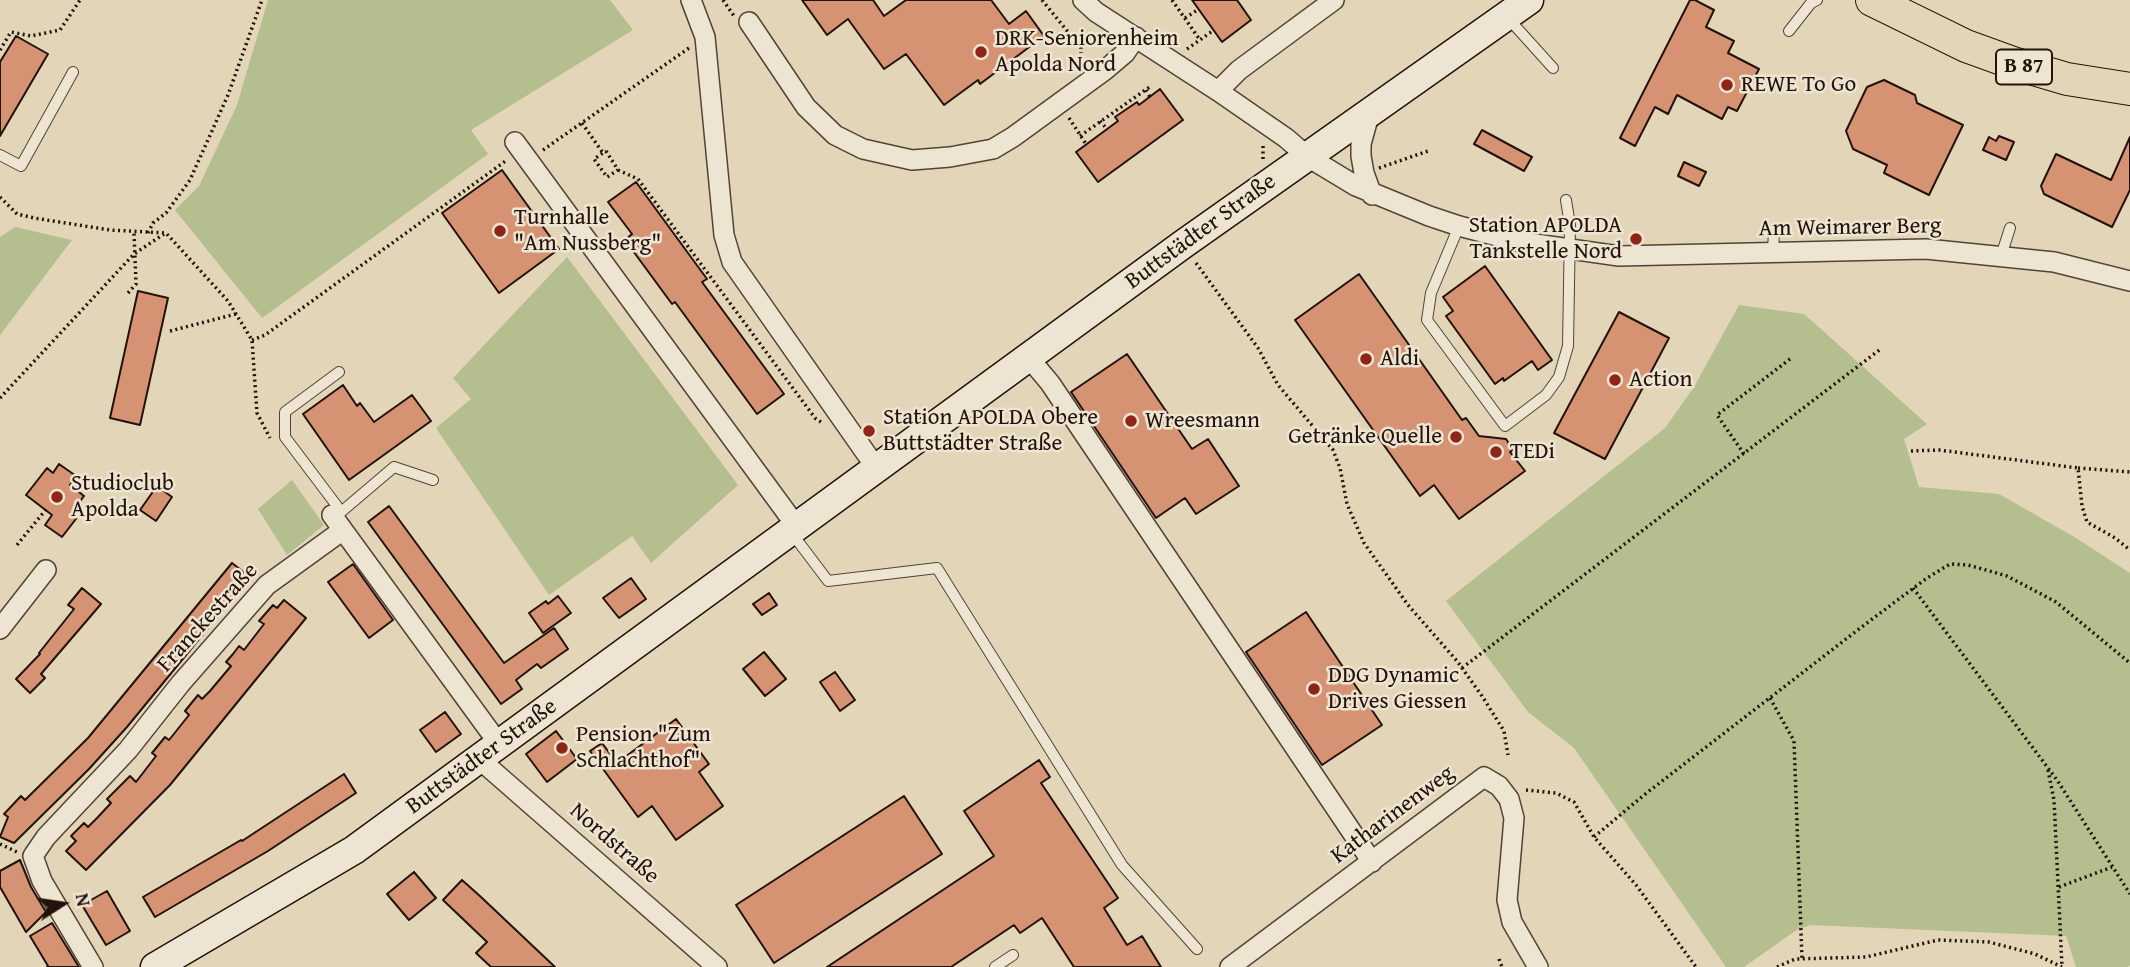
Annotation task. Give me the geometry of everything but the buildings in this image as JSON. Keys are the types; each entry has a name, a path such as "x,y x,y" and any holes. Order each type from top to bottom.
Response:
{"main road":[{"name":"B 87","path":"1872,0 1966,46 2013,63 2067,79 2130,89"}],"street":[{"path":"691,0 705,37 724,235 732,262 877,469"},
{"name":"Am Weimarer Berg","path":"1083,0 1096,12 1219,91 1286,138 1308,157 1372,194 1459,226 1521,242 1619,256 1926,249 2054,262 2130,281"},
{"path":"1219,91 1240,70 1334,0"},
{"name":"Buttstädter Straße","path":"155,967 337,861 1182,245 1518,8"},
{"path":"745,24 806,107 835,135 863,149 912,160 950,157 993,149 1060,104 1115,61 1136,37"},
{"path":"1369,115 1361,144 1364,173 1372,194"},
{"path":"521,151 794,529"},
{"path":"1028,358 1050,383 1372,863"},
{"path":"337,521 488,751"},
{"name":"Franckestraße","path":"93,967 42,881 33,856 46,837 128,750 267,585 337,521"},
{"path":"0,629 46,570"},
{"name":"Nordstraße","path":"488,751 717,967"},
{"name":"Katharinenweg","path":"1230,967 1484,777 1499,786 1503,792"},
{"path":"1503,792 1509,799 1514,818 1507,900 1512,922 1538,967"}],"lane":[{"path":"1789,31 1811,3 1817,0"},
{"path":"1518,8 1553,68"},
{"path":"0,155 20,166 73,72"},
{"path":"1459,226 1432,293 1427,320 1505,426 1546,395 1559,377 1568,346 1570,225 1566,200"},
{"path":"2001,256 2010,228"},
{"path":"1773,252 1774,230"},
{"path":"337,521 337,506 285,437 285,412 339,372"},
{"path":"337,521 394,467 433,480"},
{"path":"794,529 828,581 937,568 1122,865 1197,949"},
{"path":"995,967 1013,956"}],"path":[{"path":"0,50 11,32 31,36 60,30 80,0"},
{"path":"148,233 153,223 166,213 190,180 228,95 261,0"},
{"path":"723,0 745,24"},
{"path":"1042,0 1081,48 1081,53"},
{"path":"1172,0 1200,40"},
{"path":"1185,18 1199,9"},
{"path":"1176,63 1184,51 1214,30"},
{"path":"252,340 265,335 521,151 582,123 705,37"},
{"path":"4,43 9,47"},
{"path":"1080,135 1124,108 1151,86"},
{"path":"1146,90 1150,97"},
{"path":"1060,104 1086,144"},
{"path":"1100,121 1107,129"},
{"path":"582,123 603,153"},
{"path":"1260,136 1264,145 1264,157 1260,163"},
{"path":"618,170 607,177 594,159 606,151 618,170 638,179 815,418 826,425"},
{"path":"1364,173 1427,151"},
{"path":"0,197 17,214 68,225 134,233 166,233 220,292 252,340 257,413 277,447"},
{"path":"128,293 136,284 134,233"},
{"path":"0,398 134,254 166,233"},
{"path":"1182,245 1258,348 1278,385 1333,450 1340,468 1347,504 1364,543 1408,605 1462,668 1503,731 1508,755"},
{"path":"170,331 236,314"},
{"path":"1462,668 1882,348"},
{"path":"1744,454 1717,415 1790,359"},
{"path":"1911,451 1939,450 2130,472"},
{"path":"2078,468 2082,506 2087,522 2130,550"},
{"path":"17,545 48,507"},
{"path":"1594,836 1913,588 1950,564 1968,565 2007,576 2056,602 2130,663"},
{"path":"1913,588 2047,767 2130,894"},
{"path":"1770,698 1794,741 1802,959"},
{"path":"1777,967 1795,959 1866,957 1938,940 1989,942 2035,954 2062,967 2054,800 2047,767"},
{"path":"1503,792 1514,789 1556,793 1574,802 1594,836 1636,886 1695,967"},
{"path":"2058,888 2112,867"},
{"path":"1499,959 1502,967"}],"green space":[{"path":"268,0 610,0 633,30 471,130 488,154 262,318 175,210 199,186 237,105"},
{"path":"15,227 72,240 0,335 0,237"},
{"path":"567,257 738,485 651,563 632,536 549,595 436,428 471,399 453,378"},
{"path":"1739,305 1804,314 1927,424 1904,439 1919,487 1999,494 2130,573 2128,967 2076,967 2066,936 1811,925 1798,929 1744,967 1726,967 1574,748 1528,712 1446,601 1665,428 1694,387"},
{"path":"292,480 324,525 287,555 258,509"}],"place":[{"name":"DRK-Seniorenheim Apolda Nord","path":"981,52"},
{"name":"REWE To Go","path":"1727,85"},
{"name":"Turnhalle \"Am Nussberg\"","path":"500,231"},
{"name":"Station APOLDA Tankstelle Nord","path":"1636,239"},
{"name":"Aldi","path":"1366,359"},
{"name":"Action","path":"1615,380"},
{"name":"Wreesmann","path":"1131,421"},
{"name":"Station APOLDA Obere Buttstädter Straße","path":"869,431"},
{"name":"Getränke Quelle","path":"1456,437"},
{"name":"TEDi","path":"1496,452"},
{"name":"Studioclub Apolda","path":"57,497"},
{"name":"DDG Dynamic Drives Giessen","path":"1314,689"},
{"name":"Pension \"Zum Schlachthof\"","path":"562,748"}]}
